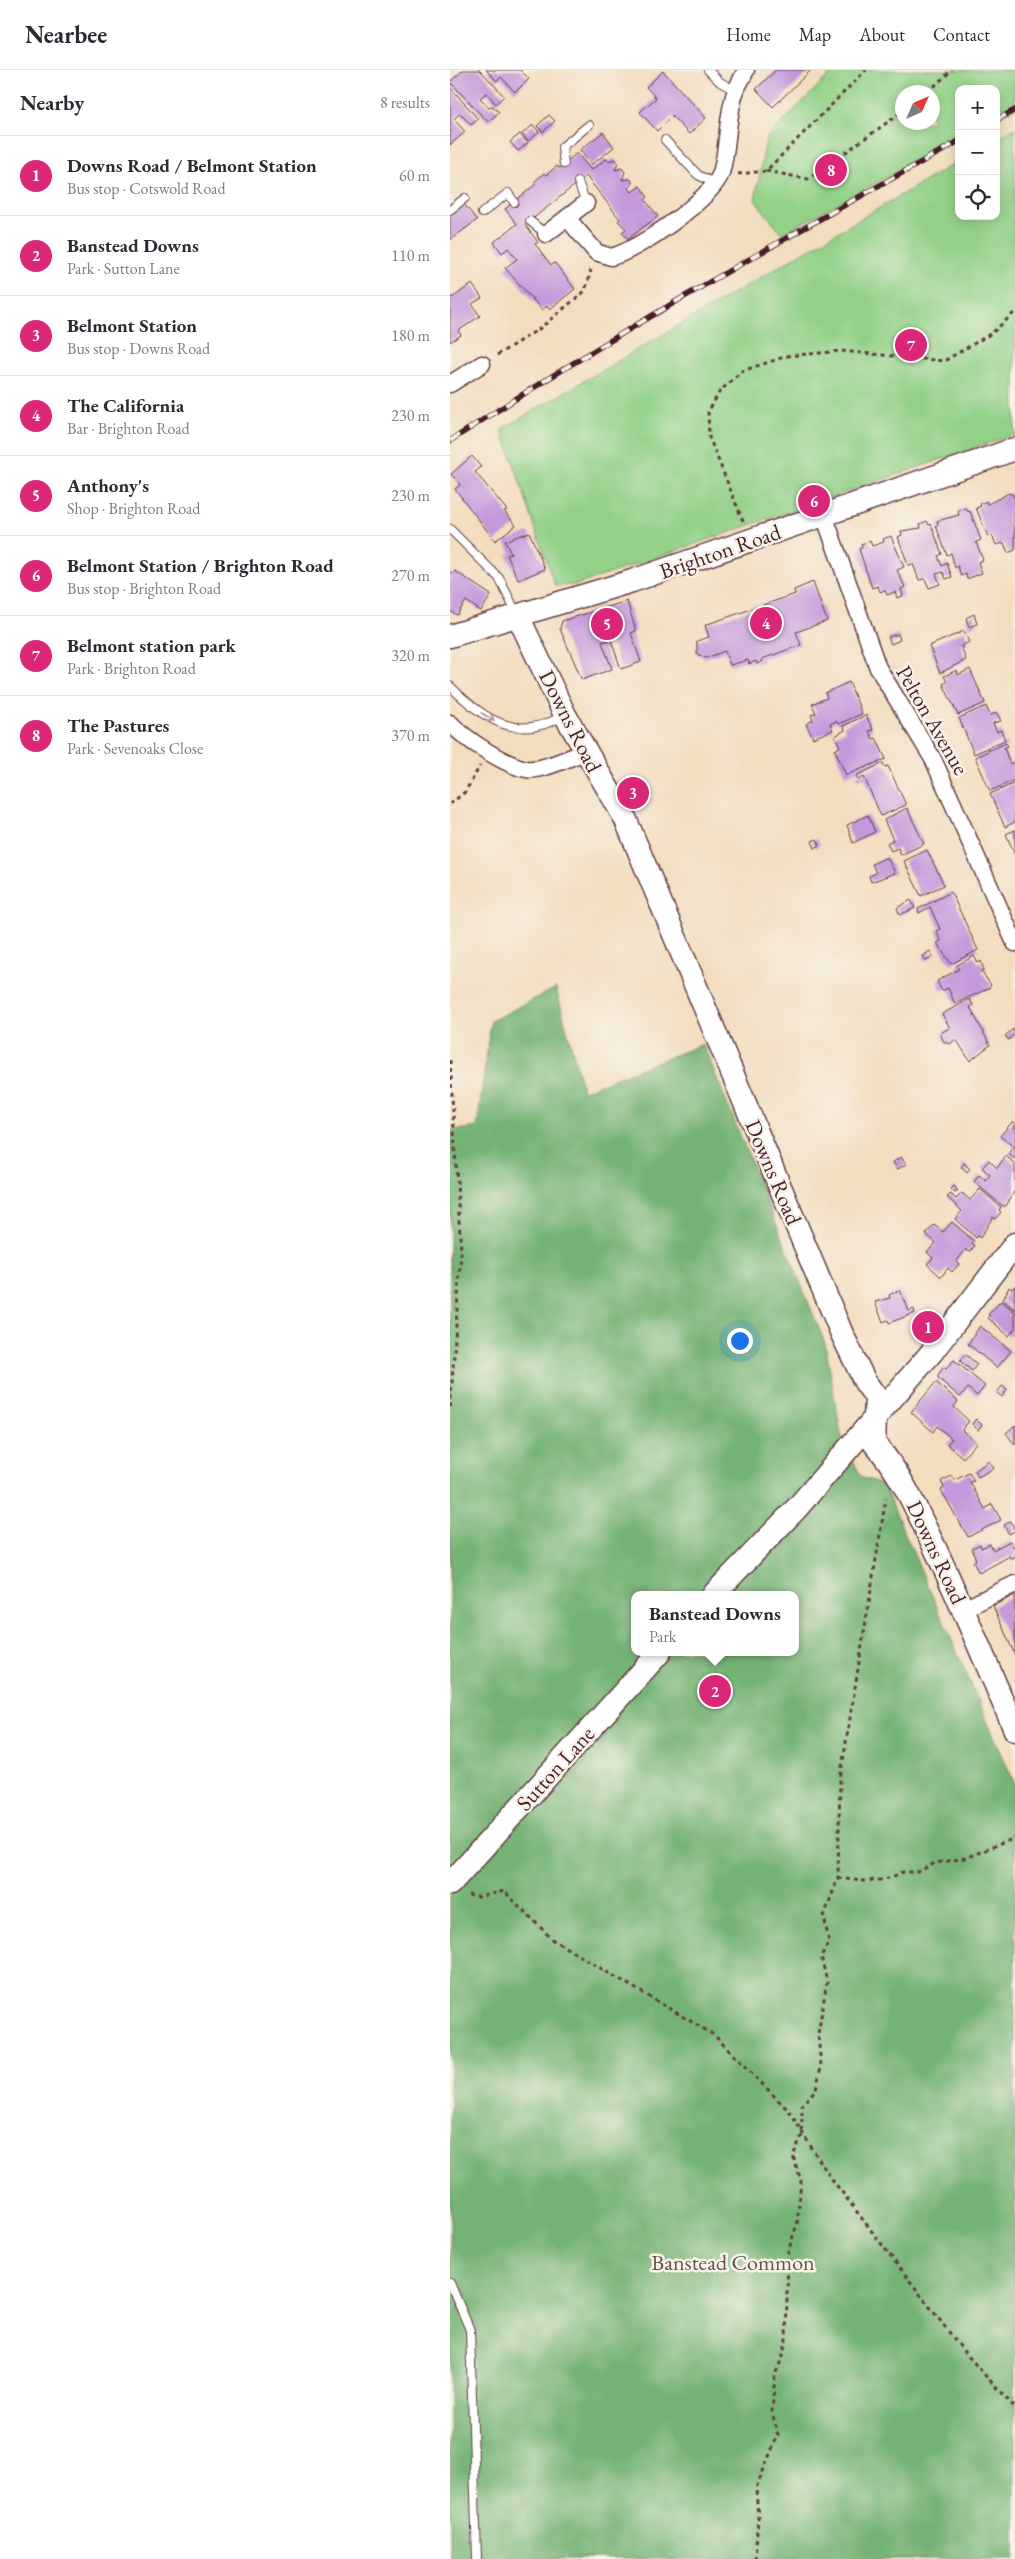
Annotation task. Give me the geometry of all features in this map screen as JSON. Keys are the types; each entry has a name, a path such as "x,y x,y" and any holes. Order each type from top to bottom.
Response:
{"main road":[{"name":"Brighton Road","path":"450,636 632,581 1015,449"},
{"name":"Downs Road","path":"518,616 565,715 625,818 842,1334 865,1382 876,1397 874,1443 892,1463 905,1486 964,1608 1015,1730"},
{"path":"717,1591 796,1509 932,1352 1015,1244"},
{"name":"Sutton Lane","path":"455,1889 657,1656"}],"street":[{"path":"567,218 596,252 611,257 636,248 673,221 704,195 717,179 736,91 746,70"},
{"path":"546,234 586,203"},
{"path":"450,384 482,364"},
{"name":"Pelton Avenue","path":"824,515 878,668 934,759 1015,943"},
{"path":"450,723 488,751 526,769 553,763 585,752"},
{"path":"964,1608 1015,1584"}],"lane":[{"path":"708,70 720,82 736,91"},
{"path":"564,164 562,147 589,125"},
{"path":"665,140 698,175 717,179"},
{"path":"578,182 586,203"},
{"path":"482,213 508,193 514,202"},
{"path":"450,210 465,198"},
{"path":"530,221 546,234"},
{"path":"450,529 499,578 518,616"},
{"path":"450,686 470,706 495,721 526,730 548,725 565,715"},
{"path":"450,2283 470,2330 477,2559"}],"path":[{"path":"766,171 866,70"},
{"path":"936,85 952,70"},
{"path":"717,179 766,171 808,179 895,117"},
{"path":"482,364 539,329 585,291 596,252"},
{"path":"752,540 709,437 708,412 720,391 742,371 787,356 841,351 944,361 992,333 1015,312"},
{"path":"450,804 465,792 488,751"},
{"path":"450,1060 461,1252 450,1411"},
{"path":"756,2559 758,2518 756,2488 778,2435 772,2412 775,2375 783,2356 786,2340 788,2252 797,2224 801,2181 793,2156 802,2135 802,2105 816,2089 821,2067 818,2034 827,1982 821,1956 829,1942 824,1916 838,1878 840,1779 892,1463"},
{"path":"838,1878 862,1881 892,1878 903,1872 918,1872 934,1863 965,1858 1015,1838"},
{"path":"455,1889 478,1897 504,1891 552,1940 714,2035 789,2111 802,2135 828,2174 965,2353 1015,2408"}],"green space":[{"path":"834,70 1015,70 1015,108 1000,116 1000,85 955,85 955,140 782,234 755,200 766,139"},
{"path":"1015,128 1015,434 576,585 555,586 502,429 955,163 955,220 1000,220 1000,137"},
{"name":"Banstead Common","path":"556,988 583,1091 703,1044 825,1343 841,1434 861,1477 883,1484 1015,1784 1015,2559 450,2559 450,1131 477,1127 491,1021"}],"building":[{"path":"463,70 480,70 504,96 496,104 487,93 480,98 489,108 492,106 499,112 488,122 450,82"},
{"path":"486,70 520,70 529,79 515,92 501,77 497,81"},
{"path":"776,70 811,70 773,107 756,89"},
{"path":"663,71 706,118 689,134 672,116 657,131 640,112 656,98 646,87"},
{"path":"450,87 478,119 471,125 460,113 454,119 465,132 450,145"},
{"path":"549,115 555,121 543,132 537,126"},
{"path":"533,125 539,132 528,141 522,134"},
{"path":"603,132 614,147 591,165 580,150"},
{"path":"520,134 528,143 518,151 510,142"},
{"path":"577,153 591,170 606,159 608,161 615,159 618,162 615,170 622,168 625,172 622,180 630,179 632,181 632,185 628,188 632,192 640,186 648,197 645,200 658,216 628,239 622,232 626,229 618,221 620,219 586,176 525,225 538,242 535,244 551,265 555,263 575,289 550,309 547,306 542,310 505,268 517,259 508,248 502,253 494,242 517,224 505,209 536,184 534,182 544,173 546,175 557,166 559,168"},
{"path":"464,204 477,220 450,240 450,215"},
{"path":"472,284 482,298 472,304 480,316 458,331 461,335 450,342 450,295 452,298"},
{"path":"472,456 481,467 475,472 507,510 504,511 516,525 495,541 455,489 460,485 451,474"},
{"path":"1009,493 1015,499 1015,550 1008,553 1004,543 996,545 992,535 988,537 976,508 986,501 988,504"},
{"path":"966,508 968,512 970,511 981,540 976,542 983,560 978,562 982,573 967,579 966,574 961,576 958,566 955,568 951,553 947,555 936,526 938,525 937,521 959,515 958,511"},
{"path":"927,521 929,525 931,524 942,554 938,556 942,566 947,563 952,577 946,579 943,572 936,574 940,584 929,588 925,579 919,580 913,564 908,565 898,537 902,535 901,531 921,528 920,524"},
{"path":"529,532 545,569 518,580 507,555 511,554 505,541"},
{"path":"891,536 904,567 897,570 905,587 901,589 903,596 897,598 895,592 887,595 885,590 880,592 878,586 872,588 859,549 862,548 861,544 870,541 872,546 884,542 883,539"},
{"path":"455,571 491,595 481,611 466,601 457,615 450,611 450,572 453,574"},
{"path":"813,582 827,621 796,632 801,645 762,659 763,661 757,664 756,661 749,664 748,660 730,665 725,651 706,658 697,654 697,641 709,637 705,625 795,594 794,590"},
{"path":"627,601 636,631 631,633 641,662 621,669 611,640 602,642 612,669 582,680 560,629 562,621"},
{"path":"974,614 977,624 969,627 966,618"},
{"path":"964,631 969,642 961,646 966,660 940,673 929,646"},
{"path":"898,634 900,640 891,644 888,637"},
{"path":"970,669 985,703 958,715 943,684 947,682 944,676 957,670 958,675"},
{"path":"849,682 862,714 838,724 836,721 830,724 833,730 813,738 806,724 813,720 811,715 816,713 812,704 827,698 825,693"},
{"path":"986,706 990,715 997,713 1001,721 993,723 997,732 1001,730 1005,740 974,754 959,718"},
{"path":"866,715 873,730 869,731 873,739 876,738 886,759 846,775 835,750 840,747 835,736 845,730 843,726"},
{"path":"1006,743 1008,746 1004,748 1010,764 1014,762 1015,765 1015,780 990,791 975,757"},
{"path":"883,763 885,767 888,766 906,805 881,816 864,777 858,780 856,776"},
{"path":"1015,783 1015,822 1005,827 990,794"},
{"path":"907,808 924,844 901,855 898,848 891,851 887,843 893,840 884,820"},
{"path":"868,815 875,832 853,843 847,825"},
{"path":"1015,830 1015,855 1006,834"},
{"path":"817,839 820,845 815,848 812,841"},
{"path":"927,850 944,885 921,896 904,861"},
{"path":"887,857 895,873 871,882 869,876 876,873 872,864"},
{"path":"951,892 978,950 951,964 937,943 941,941 936,931 940,929 930,907 919,913 918,909"},
{"path":"911,900 915,908 900,915 897,908"},
{"path":"930,951 933,957 926,961 923,956"},
{"path":"974,956 978,963 981,961 984,970 981,971 991,985 989,988 955,1004 948,988 942,991 937,981 959,969 956,966"},
{"path":"970,999 973,1005 970,1007 990,1045 970,1061 956,1039 950,1044 944,1042 941,1036 942,1032 950,1028 942,1014"},
{"path":"1013,1029 1015,1034 1009,1040 1005,1036"},
{"path":"1013,1121 1015,1123 1015,1159 1009,1154 1014,1147 1000,1136"},
{"path":"1006,1156 1015,1164 1015,1190 1006,1206 1003,1206 974,1182 979,1175 986,1181 990,1175 982,1168 989,1160 997,1168"},
{"path":"901,1157 906,1164 898,1169 893,1162"},
{"path":"964,1163 970,1169 967,1173 961,1167"},
{"path":"954,1186 958,1191 955,1193 951,1189"},
{"path":"980,1189 1001,1207 999,1210 1001,1212 995,1219 993,1217 980,1238 978,1236 976,1238 955,1219 962,1211 947,1197 951,1194 956,1199 962,1193 970,1200"},
{"path":"952,1222 974,1241 972,1243 975,1246 969,1252 966,1249 956,1262 959,1264 952,1272 948,1268 941,1277 927,1264 933,1258 927,1252 936,1243 926,1234 934,1225 943,1232"},
{"path":"1015,1286 1015,1310 1003,1300 1009,1287 1012,1289"},
{"path":"900,1290 909,1311 914,1309 915,1313 889,1323 888,1320 883,1322 875,1302 890,1298 889,1295"},
{"path":"1001,1301 1015,1312 1015,1328 1009,1336 988,1318 990,1316 988,1315"},
{"path":"980,1326 1011,1351 997,1368 968,1344"},
{"path":"965,1354 977,1364 972,1371 960,1361"},
{"path":"954,1360 985,1386 977,1396 968,1388 960,1397 938,1378 944,1367 946,1369"},
{"path":"936,1382 958,1401 954,1407 969,1421 962,1430 976,1443 963,1458 947,1444 952,1439 937,1426 933,1432 911,1412"},
{"path":"1002,1386 1007,1390 1002,1397 997,1393"},
{"path":"976,1419 982,1425 978,1430 972,1424"},
{"path":"1015,1425 1015,1445 1006,1433"},
{"path":"989,1461 994,1468 978,1477 975,1471"},
{"path":"969,1473 974,1481 970,1482 985,1509 992,1504 1001,1520 968,1537 941,1490 944,1488 941,1481 952,1476 955,1480"},
{"path":"1011,1521 1015,1531 1009,1534 1004,1525"},
{"path":"1010,1541 1015,1549 1015,1557 1011,1559 1010,1556 979,1573 973,1562 976,1560 972,1548 980,1544 981,1548 990,1544 993,1550"},
{"path":"1015,1595 1015,1655 993,1606"}],"railway":[{"path":"1000,118 1015,110"},
{"path":"450,441 638,324 955,143"}],"place":[{"name":"The Pastures","path":"831,170"},
{"name":"Belmont station park","path":"911,345"},
{"name":"Belmont Station / Brighton Road","path":"814,501"},
{"name":"The California","path":"766,623"},
{"name":"Anthony's","path":"607,624"},
{"name":"Belmont Station","path":"633,793"},
{"name":"Downs Road / Belmont Station","path":"928,1327"},
{"name":"Banstead Downs","path":"715,1691"}]}
